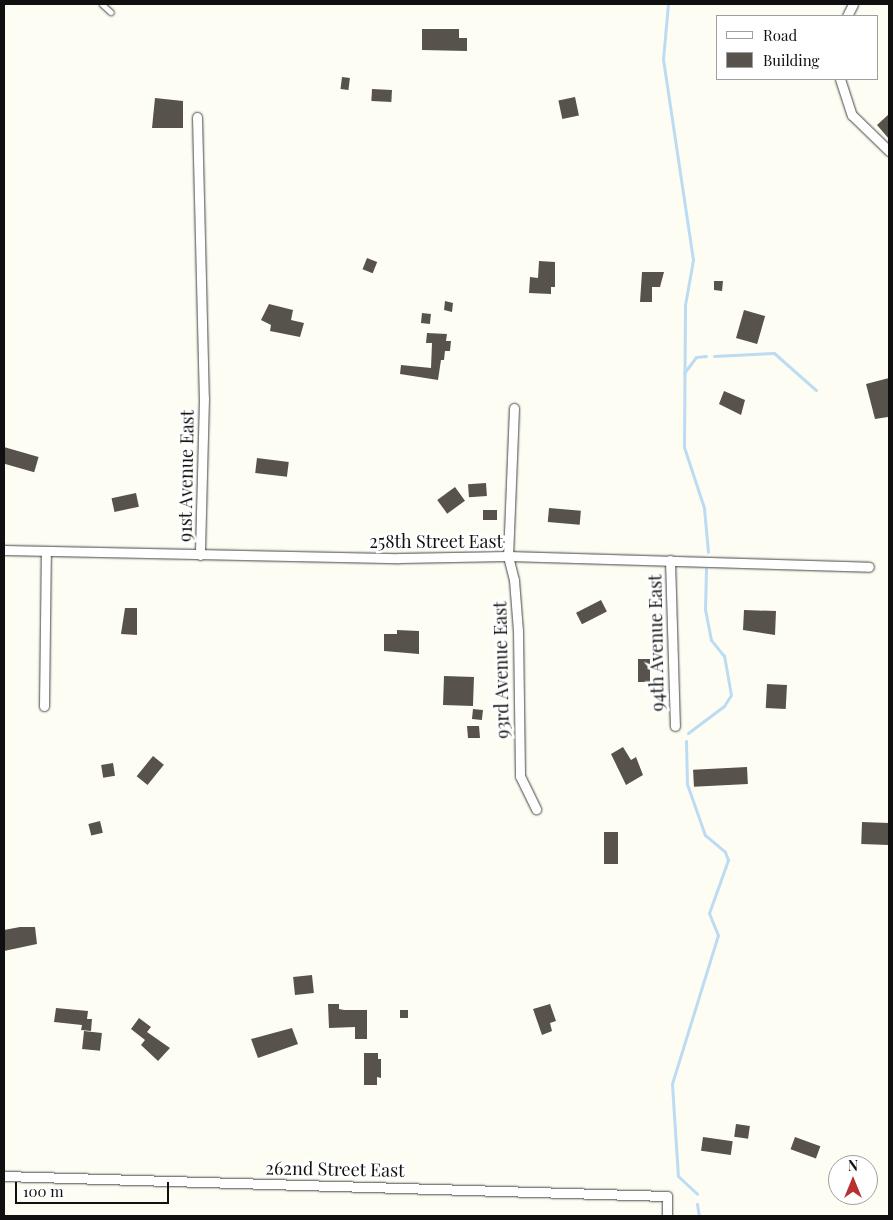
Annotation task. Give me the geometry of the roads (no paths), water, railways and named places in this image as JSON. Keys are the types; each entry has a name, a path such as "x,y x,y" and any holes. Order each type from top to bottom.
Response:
{"street":[{"path":"840,81 852,115 889,151"},
{"name":"91st Avenue East","path":"197,117 204,398 200,554"},
{"name":"93rd Avenue East","path":"514,408 508,556 514,580 518,631 520,776 536,808"},
{"name":"258th Street East","path":"4,550 462,559 508,556 869,567"},
{"path":"44,706 46,552"},
{"name":"94th Avenue East","path":"670,560 672,709 675,726"},
{"name":"262nd Street East","path":"4,1176 666,1196 666,1216"}],"lane":[{"path":"102,4 111,12"}],"waterway":[{"path":"668,4 663,59 693,260 685,305 684,447 704,508 708,552"},
{"path":"714,356 774,353 816,390"},
{"path":"684,373 696,357 706,356"},
{"path":"688,733 724,706 731,695 724,656 711,640 705,610 706,569"},
{"path":"686,741 687,784 705,835 725,852 728,860 709,913 718,935 672,1084 678,1176 697,1194"},
{"path":"697,1204 699,1216"}]}
